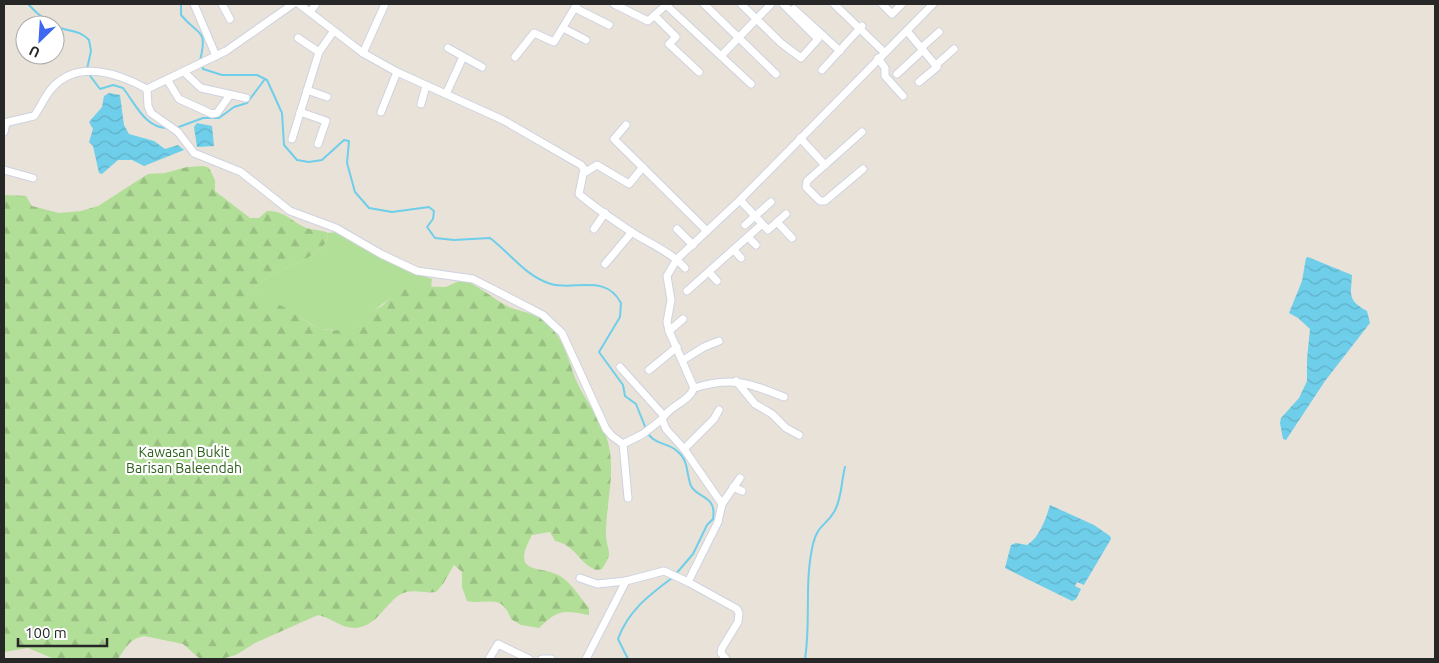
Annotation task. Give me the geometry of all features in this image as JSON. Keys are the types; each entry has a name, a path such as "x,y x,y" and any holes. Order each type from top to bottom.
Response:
{"street":[{"path":"194,4 216,56"},
{"path":"222,4 230,19"},
{"path":"4,132 5,123 34,116 58,82 81,72 90,71 123,77 147,88 168,81 216,56 262,27 293,4"},
{"path":"299,4 333,32 363,53 426,86 503,120 581,165 584,172 579,194 588,203 678,259 685,268"},
{"path":"310,12 316,4"},
{"path":"363,53 385,4"},
{"path":"614,4 648,22 666,4 751,84"},
{"path":"704,4 776,74"},
{"path":"741,4 798,58 801,58 818,39 783,4"},
{"path":"722,56 771,4"},
{"path":"788,4 840,51"},
{"path":"834,4 886,51"},
{"path":"840,4 861,27"},
{"path":"882,4 892,14 902,4"},
{"path":"694,388 669,331 668,322 671,300 667,276 678,259 740,200 933,4"},
{"path":"515,57 534,33 554,42 576,6 609,26"},
{"path":"656,16 676,37 669,44 699,72"},
{"path":"822,70 861,27"},
{"path":"563,28 586,40"},
{"path":"907,31 936,65"},
{"path":"292,139 319,52 333,32"},
{"path":"897,74 939,32"},
{"path":"298,38 319,52"},
{"path":"448,48 482,67"},
{"path":"919,82 954,49"},
{"path":"446,94 463,56"},
{"path":"878,58 886,68 885,76 902,96"},
{"path":"184,72 201,88 246,98"},
{"path":"381,112 397,72"},
{"path":"168,81 179,99 212,114 217,114 230,94"},
{"path":"421,104 426,86"},
{"path":"147,88 149,110 155,117 172,126 194,153 241,172 290,211 336,228 381,254 417,271 473,280 552,320 562,333 606,429 622,444 628,498"},
{"path":"307,90 327,97"},
{"path":"300,112 326,121 318,144"},
{"path":"626,125 614,139 707,231"},
{"path":"862,132 807,181 806,187 820,201 825,201 863,169"},
{"path":"800,138 825,165"},
{"path":"584,172 597,165 629,184 643,167"},
{"path":"4,170 33,178"},
{"path":"740,200 768,230 786,214"},
{"path":"746,225 771,202"},
{"path":"594,229 605,213"},
{"path":"778,222 792,238"},
{"path":"687,291 762,224"},
{"path":"677,229 693,245"},
{"path":"605,264 632,232"},
{"path":"748,237 756,245"},
{"path":"734,250 741,258"},
{"path":"709,272 717,281"},
{"path":"669,331 683,319"},
{"path":"683,360 694,352 719,341"},
{"path":"649,370 677,347"},
{"path":"620,367 663,418 666,428 684,449 722,504"},
{"path":"622,444 645,432 663,418 670,408 690,395 694,388 723,381 736,381 749,383 784,397"},
{"path":"736,381 755,404 772,414 786,428 799,436"},
{"path":"684,449 714,419 719,410"},
{"path":"688,582 718,522 722,504 740,478"},
{"path":"733,487 742,491"},
{"path":"580,578 597,584 626,581 657,572 675,575 688,582 739,613 738,622 722,648 721,652 726,659"},
{"path":"586,659 626,581"},
{"path":"489,659 496,646 500,644 529,659"},
{"path":"542,659 551,659"}],"green space":[{"name":"Kawasan Bukit Barisan Baleendah","path":"204,166 209,168 215,180 215,191 250,218 259,218 267,211 273,211 283,214 307,228 328,233 325,243 319,250 309,257 272,274 255,288 264,298 284,307 312,325 327,330 360,327 365,315 382,306 398,290 409,286 446,287 461,280 476,286 503,304 532,314 548,323 563,345 575,378 602,425 608,442 611,477 606,539 609,554 602,569 596,570 584,562 568,546 555,541 550,532 532,535 524,558 526,564 531,567 555,574 567,581 589,608 589,615 561,612 551,617 539,628 521,625 511,619 507,611 499,603 467,601 462,587 462,572 454,565 436,592 405,592 395,598 375,619 363,627 350,628 318,615 255,643 236,655 221,659 200,659 183,644 144,636 131,642 118,659 54,659 28,648 4,652 4,195 26,196 32,206 59,213 81,211 98,206 148,174"},
{"path":"335,232 407,271 432,279 431,288 403,288 376,309 360,327 344,331 320,329 260,296 255,288 262,281 272,274 309,257 325,243 328,233"}],"water":[{"path":"109,93 120,95 124,125 129,134 154,141 165,149 178,145 184,150 144,166 132,160 118,160 102,174 99,173 93,146 89,142 93,129 89,122 102,107 104,96"},
{"path":"197,123 212,126 214,146 197,147 194,127"},
{"path":"1308,257 1352,275 1351,288 1353,300 1367,311 1370,323 1325,381 1286,440 1283,439 1281,418 1299,398 1307,381 1310,329 1289,313 1302,281 1306,258"},
{"path":"1050,505 1094,525 1110,536 1111,539 1084,585 1077,582 1075,586 1081,589 1076,599 1072,601 1005,568 1011,545 1016,543 1027,545 1032,542 1042,527"}],"waterway":[{"path":"28,4 40,15"},
{"path":"181,4 181,15 202,37 200,61"},
{"path":"65,29 77,32 89,40 91,51 87,69"},
{"path":"202,66 203,69 222,75 257,75 267,80 282,113 284,145 297,160 309,162 322,160 344,140 349,141 347,163 355,192 369,208 392,212 429,207 434,211 433,219 427,227 435,238 454,240 490,238 533,276 551,284 560,286 589,285 607,288 621,303 620,317 599,352 623,385 625,396 636,404 646,429"},
{"path":"88,73 100,89 113,85 123,88 136,108 147,120 161,127 169,128"},
{"path":"176,128 203,118 219,118 234,107 247,103 265,79"},
{"path":"648,434 655,440 673,448 681,455 684,459 691,486 710,501 713,511 713,519 707,525 693,554 675,575"},
{"path":"805,659 808,630 810,558 817,533 837,507 845,467"},
{"path":"628,659 618,639 622,629 640,604 672,578"}]}
